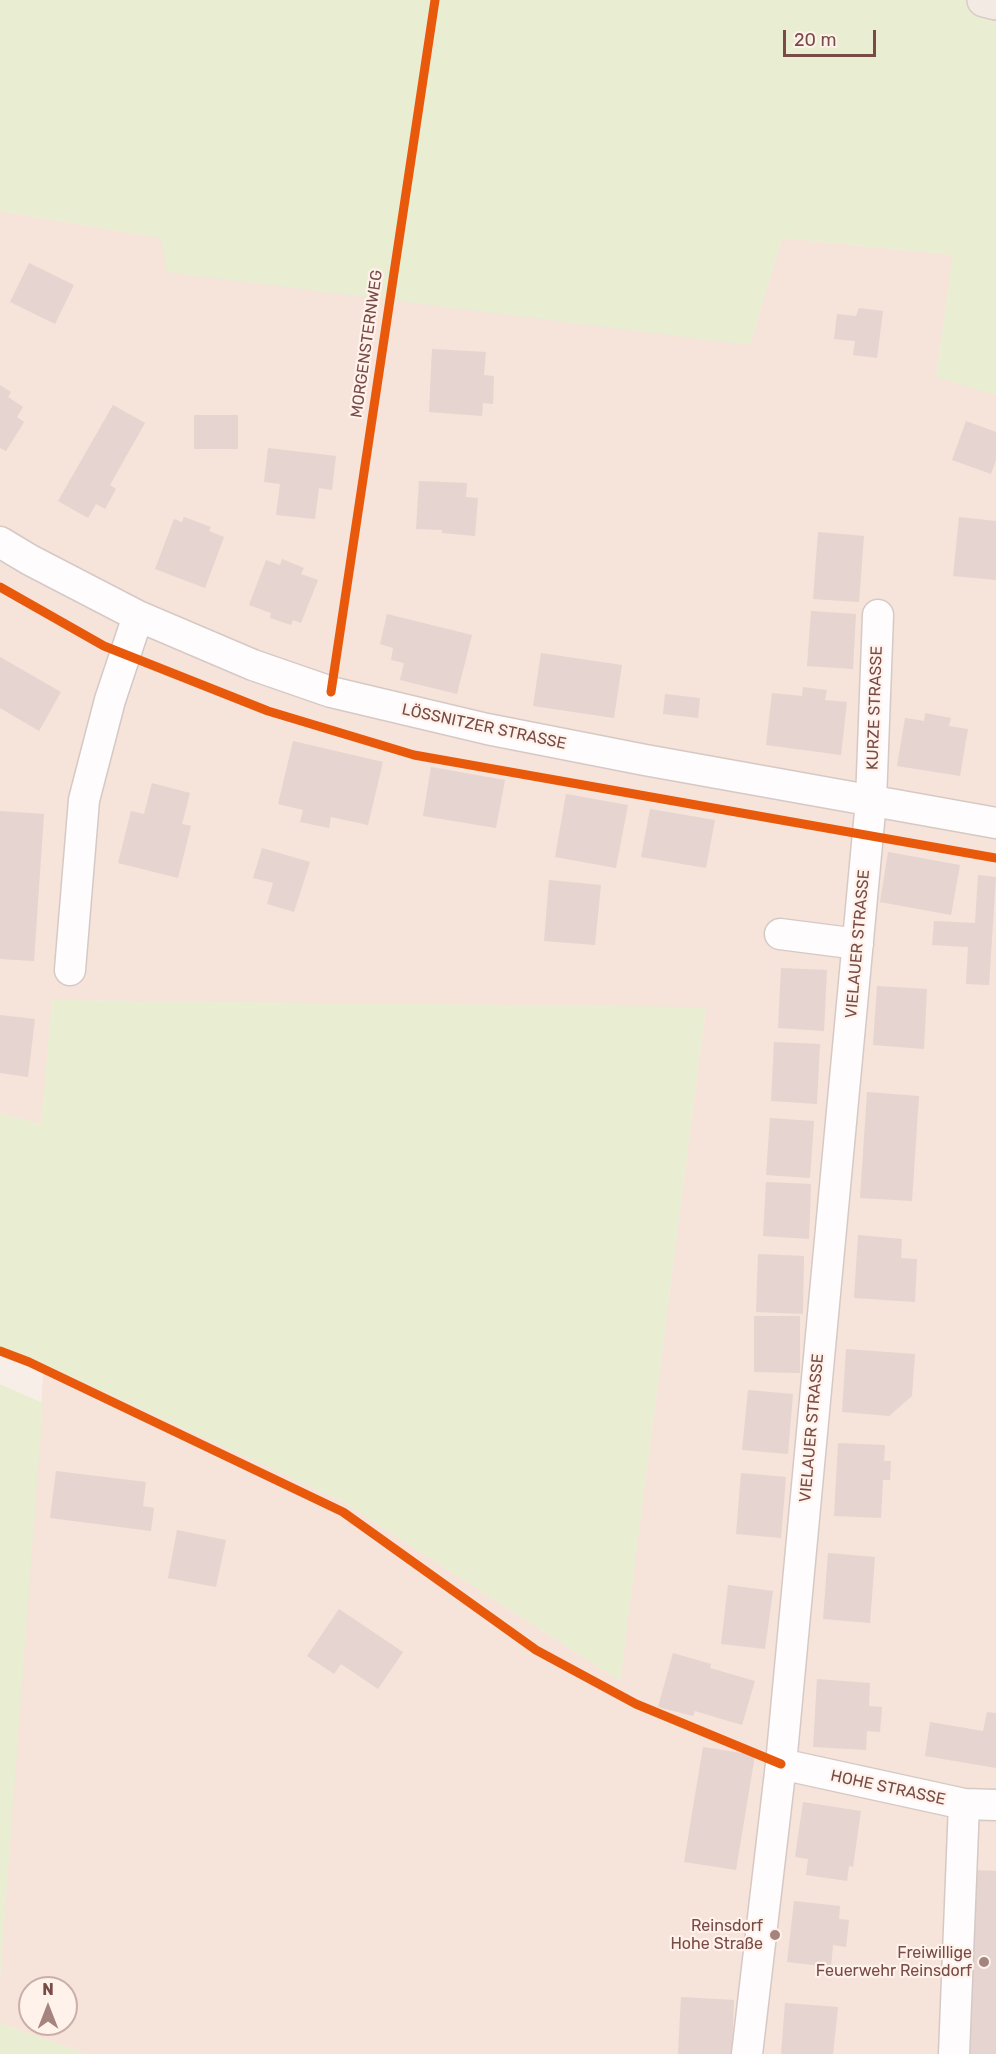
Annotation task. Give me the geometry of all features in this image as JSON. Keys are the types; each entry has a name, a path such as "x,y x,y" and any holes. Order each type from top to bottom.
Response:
{"main road":[{"path":"984,0 996,3"}],"street":[{"name":"LÖSSNITZER STRASSE","path":"0,542 138,616 253,665 331,692 487,729 996,823"},
{"name":"KURZE STRASSE","path":"871,801 878,615"},
{"path":"70,970 84,800 110,700 138,616"},
{"name":"VIELAUER STRASSE","path":"747,2054 781,1764 871,801"},
{"path":"780,934 858,944"},
{"name":"HOHE STRASSE","path":"781,1764 964,1804 996,1805"},
{"path":"954,2054 964,1804"}],"shaded area":[{"path":"0,211 162,238 750,345 782,238 953,255 936,376 996,395 996,2054 87,2054 36,2036 78,2036 78,1976 18,1976 18,2029 0,2023 0,1978 44,1364 343,1502 620,1681 706,1008 52,1000 41,1124 0,1113"}],"green space":[{"path":"0,0 996,0 996,395 936,377 953,255 782,238 750,345 167,272 161,238 0,211"},
{"path":"52,1000 706,1007 620,1681 343,1502 44,1364 29,1362 0,1348 0,1113 41,1124"},
{"path":"0,1384 43,1403 0,1978"},
{"path":"0,2023 18,2029 18,2036 36,2036 87,2054 0,2054"}],"building":[{"path":"29,263 74,285 55,324 10,302"},
{"path":"859,308 883,311 877,358 853,355 855,341 834,339 837,314 856,316"},
{"path":"432,349 486,352 484,375 494,376 493,404 483,403 482,416 429,412"},
{"path":"0,385 11,392 8,397 23,407 17,417 24,422 6,451 0,448"},
{"path":"113,405 145,423 110,485 116,489 105,509 96,504 88,518 58,501"},
{"path":"194,415 238,415 238,449 194,449"},
{"path":"966,421 996,432 996,460 991,474 952,460"},
{"path":"268,448 336,456 332,490 319,488 315,519 276,515 280,484 264,482"},
{"path":"419,481 467,483 466,497 478,498 475,536 442,533 442,530 416,529"},
{"path":"184,517 211,527 209,531 224,537 205,588 155,569 174,519 182,522"},
{"path":"959,517 996,521 996,580 953,576"},
{"path":"818,532 864,536 859,602 813,599"},
{"path":"282,559 304,568 301,574 318,580 301,623 293,620 291,625 270,618 271,613 249,605 266,560 280,565"},
{"path":"811,611 856,614 853,669 807,666"},
{"path":"387,614 472,635 457,694 400,680 404,663 391,660 393,648 380,644"},
{"path":"541,653 622,665 614,718 533,706"},
{"path":"0,657 61,692 39,731 0,708"},
{"path":"803,687 827,690 825,700 847,702 841,755 766,745 772,693 802,696"},
{"path":"665,694 700,698 698,718 663,714"},
{"path":"925,713 951,718 949,726 968,729 960,776 897,766 905,718 924,721"},
{"path":"293,741 383,762 368,825 331,817 329,828 300,822 303,810 278,804"},
{"path":"431,767 505,780 496,828 423,816"},
{"path":"152,783 190,793 182,824 191,826 178,878 118,863 131,811 144,814"},
{"path":"566,794 628,805 616,868 555,857"},
{"path":"650,809 715,820 706,868 641,857"},
{"path":"0,811 44,814 34,961 0,959"},
{"path":"262,848 310,862 294,912 267,904 273,883 253,878"},
{"path":"888,852 960,865 951,915 880,902"},
{"path":"978,875 996,877 989,985 966,984 968,947 932,945 934,921 975,923"},
{"path":"549,880 601,885 595,945 544,941"},
{"path":"781,968 827,970 824,1031 778,1028"},
{"path":"877,986 927,989 924,1049 873,1045"},
{"path":"0,1015 35,1019 28,1077 0,1073"},
{"path":"774,1042 820,1044 817,1104 771,1101"},
{"path":"867,1092 919,1096 912,1201 860,1198"},
{"path":"770,1118 814,1121 810,1178 766,1175"},
{"path":"766,1182 811,1184 809,1239 763,1236"},
{"path":"858,1235 902,1239 901,1258 917,1259 915,1302 854,1298"},
{"path":"758,1254 804,1256 803,1314 756,1312"},
{"path":"754,1316 800,1316 800,1373 754,1372"},
{"path":"846,1349 915,1354 912,1396 889,1416 842,1412"},
{"path":"748,1390 793,1394 788,1454 742,1450"},
{"path":"838,1443 885,1445 884,1461 891,1461 890,1480 883,1480 881,1518 834,1516"},
{"path":"56,1471 146,1482 143,1506 154,1508 151,1531 50,1518"},
{"path":"741,1473 786,1477 781,1538 736,1534"},
{"path":"177,1530 226,1540 216,1587 168,1578"},
{"path":"828,1553 875,1557 870,1623 823,1619"},
{"path":"728,1585 773,1591 765,1649 721,1644"},
{"path":"339,1609 403,1652 378,1689 341,1664 334,1674 307,1656"},
{"path":"673,1653 711,1664 710,1668 755,1681 742,1725 695,1711 693,1716 658,1707"},
{"path":"817,1679 870,1683 869,1706 882,1707 880,1732 867,1731 866,1750 813,1747"},
{"path":"987,1712 996,1713 996,1768 925,1756 930,1722 983,1731"},
{"path":"703,1747 755,1755 736,1870 684,1862"},
{"path":"803,1802 861,1811 853,1867 849,1866 847,1881 806,1875 808,1859 795,1857"},
{"name":"Freiwillige Feuerwehr Reinsdorf","path":"974,1870 996,1871 996,2054 969,2054"},
{"path":"794,1901 840,1906 839,1919 849,1920 846,1947 833,1945 831,1967 787,1962"},
{"path":"681,1997 734,2000 732,2054 678,2054"},
{"path":"785,2003 838,2007 833,2054 781,2054"}],"cycle path":[{"name":"MORGENSTERNWEG","path":"331,692 435,0"},
{"path":"0,587 104,646 268,711 414,755 996,858"},
{"path":"0,1351 29,1362 343,1512 536,1650 636,1704 781,1764"}],"place":[{"name":"Reinsdorf Hohe Straße","path":"775,1935"},
{"name":"Freiwillige Feuerwehr Reinsdorf","path":"984,1962"}]}
